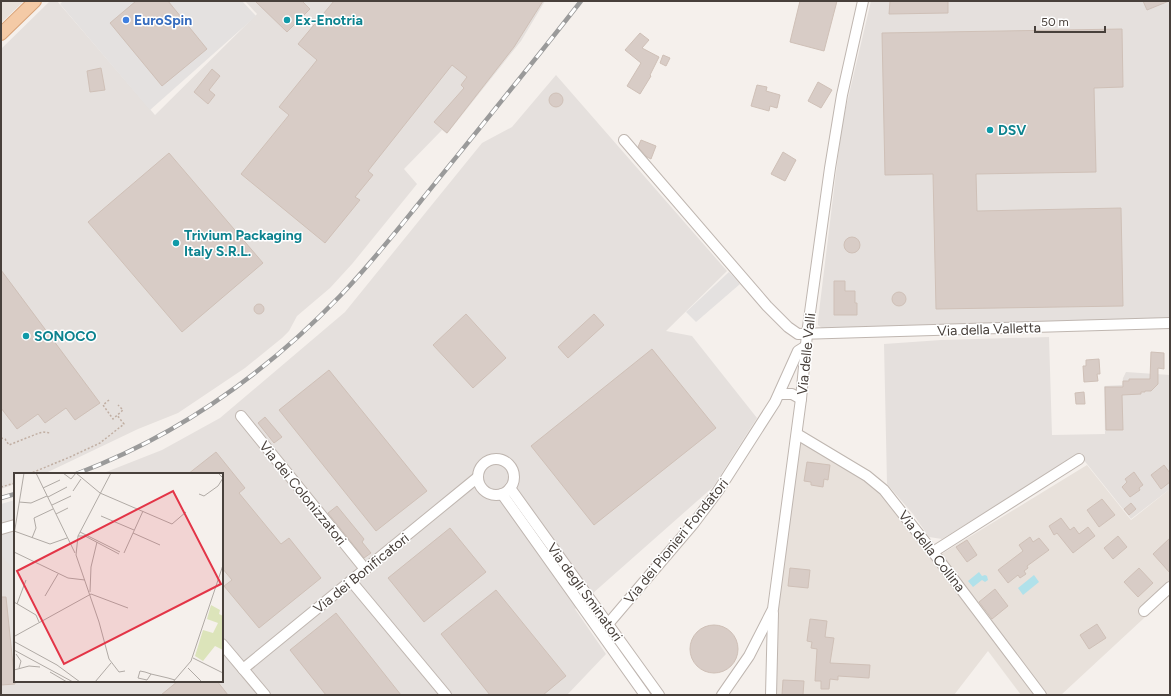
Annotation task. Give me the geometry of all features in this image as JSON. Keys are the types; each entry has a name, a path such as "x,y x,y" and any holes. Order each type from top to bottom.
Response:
{"main road":[{"path":"1,34 30,3"}],"street":[{"name":"Via delle Valli","path":"722,695 751,652 773,609 797,434 807,334 834,141 845,79 863,1"},
{"path":"624,140 781,321 798,334 807,334"},
{"name":"Via della Valletta","path":"807,334 1170,323"},
{"name":"Via dei Pionieri Fondatori","path":"608,624 711,501 728,477 780,394 798,351 806,346"},
{"path":"780,394 792,394 801,399"},
{"name":"Via dei Colonizzatori","path":"241,416 365,569"},
{"name":"Via della Collina","path":"797,434 867,476 880,486 933,552 1041,695"},
{"path":"500,459 505,461 513,470 514,483 510,488 502,494 496,495 485,491 479,482 479,470 487,461 500,459"},
{"path":"933,552 1079,459"},
{"name":"Via dei Bonificatori","path":"243,669 478,477"},
{"name":"Via degli Sminatori","path":"510,488 659,695"},
{"name":"Via degli Sminatori","path":"502,494 645,695"},
{"path":"1,530 14,525"},
{"path":"351,581 446,695"},
{"path":"1144,611 1170,587"},
{"path":"771,695 773,609"},
{"path":"223,645 265,695"}],"path":[{"path":"109,400 103,405 113,418 123,410 118,405"},
{"path":"31,473 100,443 124,424 117,415"},
{"path":"1,438 5,439 9,445 38,433 50,433"},
{"path":"1,487 14,482"}],"shaded area":[{"path":"1,1 24,1 1,23"},
{"path":"50,1 57,1 155,115 257,14 245,1 545,1 521,41 447,134 442,130 404,169 417,184 352,264 330,288 297,316 289,331 282,338 245,368 178,413 138,429 46,473 14,473 14,484 1,489 1,49"},
{"path":"63,1 242,1 256,16 150,110 60,4"},
{"path":"871,1 1170,1 1170,318 822,328 818,325 842,124"},
{"path":"556,75 727,271 666,331 692,336 757,418 713,487 575,609 606,654 567,695 1,695 1,508 14,504 14,682 223,682 223,473 104,473 162,450 220,418 345,312 482,143 512,127"},
{"path":"729,272 740,284 696,322 686,312"},
{"path":"1049,337 1052,435 1105,434 1104,386 1122,385 1126,372 1170,375 1170,489 1131,519 1079,454 942,539 929,537 913,514 887,484 884,344 941,340"},
{"path":"801,440 879,488 935,558 1087,465 1131,520 1170,489 1170,594 1061,695 1021,695 988,651 954,695 775,695 776,632"},
{"path":"14,500 14,571 1,555 1,504"}],"water":[{"path":"979,572 982,576 987,576 988,580 985,582 982,580 973,587 968,581"},
{"path":"1034,575 1039,582 1023,595 1018,588"}],"building":[{"path":"136,1 168,1 207,49 162,86 110,23"},
{"name":"Ex-Enotria","path":"255,1 302,1 310,9 287,32"},
{"path":"334,1 543,1 514,47 447,133 434,122 464,88 461,85 467,77 452,65 368,171 373,175 355,197 360,200 325,243 241,174 289,115 279,107 317,60 298,44"},
{"path":"800,1 837,1 824,51 790,42"},
{"path":"890,1 948,1 948,13 889,14"},
{"path":"1143,1 1169,1 1147,10"},
{"name":"DSV","path":"1122,29 1123,87 1094,88 1096,172 976,174 977,211 1121,208 1123,306 936,309 933,174 885,175 882,33"},
{"path":"640,33 649,40 642,48 659,57 650,75 651,76 640,94 627,86 641,63 625,50"},
{"path":"663,55 670,58 666,66 660,63"},
{"path":"101,68 105,90 90,92 87,71"},
{"path":"212,69 220,76 209,90 215,95 208,104 194,92"},
{"path":"818,82 832,90 821,108 808,101"},
{"path":"757,85 767,87 766,91 780,95 777,108 770,106 769,111 751,106"},
{"path":"553,93 559,93 563,97 563,103 559,107 553,107 549,103 549,97"},
{"path":"641,140 656,146 651,159 647,157 638,147"},
{"path":"783,152 796,160 785,181 771,174"},
{"name":"Trivium Packaging Italy S.R.L.","path":"169,153 263,263 182,332 88,222"},
{"path":"849,237 855,237 860,242 858,251 855,253 849,253 844,248 844,242"},
{"name":"SONOCO","path":"1,270 100,403 75,420 66,408 45,423 38,414 17,429 1,408"},
{"path":"834,281 845,281 845,291 855,291 857,315 834,315"},
{"path":"899,292 904,294 906,299 904,304 899,306 894,304 892,299 894,294"},
{"path":"257,304 261,304 263,305 263,313 257,314 254,311 254,307"},
{"path":"466,314 506,358 473,388 433,345"},
{"path":"594,314 604,325 568,358 558,347"},
{"path":"652,349 716,428 594,525 531,446"},
{"path":"1151,352 1164,353 1164,369 1158,368 1158,384 1151,391 1141,392 1141,394 1122,395 1123,430 1106,430 1105,387 1123,387 1123,381 1129,381 1129,379 1150,379"},
{"path":"1099,359 1100,374 1097,374 1098,381 1084,382 1083,366 1086,366 1086,360"},
{"path":"329,370 427,491 376,531 279,410"},
{"path":"1084,392 1085,404 1076,404 1075,393"},
{"path":"265,417 282,437 274,443 258,423"},
{"path":"216,452 245,488 239,493 281,544 289,538 321,578 259,628 224,586 232,580 223,569 223,473 189,473"},
{"path":"807,462 830,465 828,480 824,479 823,487 811,485 811,482 804,481"},
{"path":"1164,465 1170,473 1170,482 1161,489 1151,475"},
{"path":"1134,472 1143,485 1139,488 1140,490 1130,497 1122,487 1127,482 1125,479"},
{"path":"1102,499 1115,515 1099,527 1087,510"},
{"path":"1131,503 1136,509 1129,515 1124,509"},
{"path":"337,506 364,539 362,542 371,553 364,558 328,513"},
{"path":"1061,518 1070,530 1074,527 1079,534 1088,527 1095,536 1073,553 1057,533 1054,535 1049,526"},
{"path":"450,528 486,572 424,622 388,578"},
{"path":"1118,536 1127,547 1113,559 1104,548"},
{"path":"1030,537 1033,542 1039,538 1049,550 1027,566 1028,568 1024,571 1026,574 1020,578 1018,575 1008,583 998,570 1023,551 1019,545"},
{"path":"1170,538 1170,573 1153,554"},
{"path":"967,540 977,555 967,562 956,547"},
{"path":"790,568 810,570 808,588 788,586"},
{"path":"1139,568 1153,583 1138,597 1124,582"},
{"path":"995,589 1008,606 992,619 979,602"},
{"path":"496,590 566,676 543,695 490,695 441,634"},
{"path":"1,597 6,597 15,684 1,685"},
{"path":"336,613 401,695 326,695 290,650"},
{"path":"810,619 827,621 825,637 834,638 830,663 870,665 869,678 838,676 838,680 830,679 829,689 821,689 821,681 815,681 817,649 811,648 812,642 807,641"},
{"path":"1097,624 1106,638 1089,649 1080,635"},
{"path":"709,625 719,625 731,632 738,644 738,654 731,666 719,673 709,673 701,669 694,662 690,654 690,644 694,636 701,629"},
{"path":"783,680 804,681 803,695 782,695"},
{"path":"177,682 218,682 228,695 161,695"}],"railway":[{"path":"78,473 113,459 184,422 250,377 311,324 340,296 381,250 581,1"},
{"path":"1,498 14,494"}],"place":[{"name":"EuroSpin","path":"126,20"},
{"name":"Ex-Enotria","path":"287,20"},
{"name":"DSV","path":"990,130"},
{"name":"Trivium Packaging Italy S.R.L.","path":"176,243"},
{"name":"SONOCO","path":"26,336"}]}
